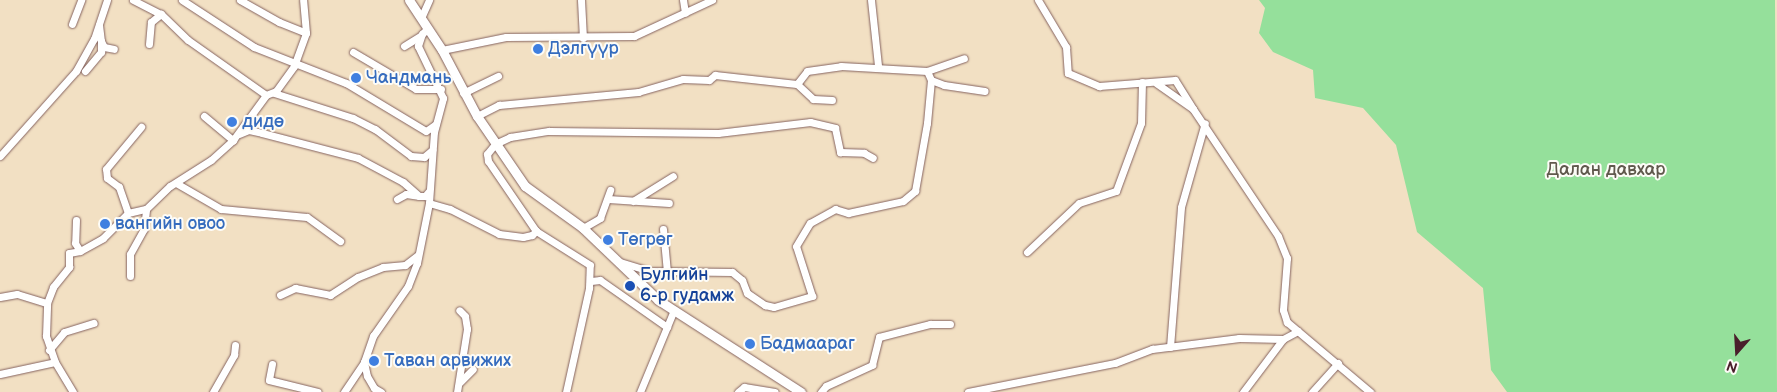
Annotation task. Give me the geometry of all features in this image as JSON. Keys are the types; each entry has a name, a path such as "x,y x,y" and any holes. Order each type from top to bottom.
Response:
{"main road":[{"path":"409,0 421,18 425,31 442,50 463,93 477,116 525,186 582,228 640,286 802,392"}],"street":[{"path":"72,24 81,0"},
{"path":"2,151 76,71 89,50 107,0"},
{"path":"132,0 161,14 188,40 270,94 352,118 375,129 411,156 424,157 432,150"},
{"path":"182,0 254,47 294,66 300,64 353,86 426,131 436,124"},
{"path":"240,0 279,22 306,33"},
{"path":"73,392 54,362 49,350 47,303 54,286 69,267 69,254 80,251 103,238 128,212 146,209 176,183 211,160 235,138 294,66 306,33 303,0"},
{"path":"421,18 429,0"},
{"path":"581,0 583,38"},
{"path":"683,0 686,14"},
{"path":"442,50 506,37 583,38 634,36 686,14 712,0"},
{"path":"871,0 878,66"},
{"path":"1038,0 1066,47 1068,73 1099,86 1175,80 1205,123 1217,147 1278,236 1287,258 1283,310 1287,322 1338,363 1370,392"},
{"path":"149,44 151,22 161,14"},
{"path":"85,71 101,52 99,23"},
{"path":"404,46 425,31"},
{"path":"344,392 364,362 374,336 408,286 418,254 428,203 436,124 443,98 418,46 425,31"},
{"path":"101,41 104,47 114,49"},
{"path":"353,52 416,89 440,89"},
{"path":"797,84 807,71 841,66 878,66 927,71 964,58"},
{"path":"615,261 649,271 732,272 742,280 747,293 766,305 789,304 812,296 796,246 810,223 835,209 848,213 903,201 915,191 927,123 931,80 927,71"},
{"path":"477,116 499,105 638,92 683,79 709,80 715,75 797,84 813,99 832,100"},
{"path":"463,93 498,76"},
{"path":"931,80 986,91"},
{"path":"1027,252 1079,203 1116,191 1141,123 1142,82"},
{"path":"1156,83 1194,109"},
{"path":"204,116 235,138"},
{"path":"566,392 590,281 590,264 536,231 488,162 487,154 495,144 510,137 549,131 718,132 810,122 835,128 840,152 864,153 873,158"},
{"path":"1170,347 1181,207 1205,123"},
{"path":"128,212 119,187 107,178 106,169 141,127"},
{"path":"235,138 249,130 358,158 403,182 419,196"},
{"path":"632,201 673,176"},
{"path":"176,183 221,209 307,217 340,241"},
{"path":"398,199 406,194 425,196 429,190"},
{"path":"582,228 600,218 610,190"},
{"path":"608,199 669,203"},
{"path":"428,203 450,209 499,234 523,237 536,231"},
{"path":"130,276 130,254 144,228 146,209"},
{"path":"76,220 75,243 80,251"},
{"path":"662,229 667,272"},
{"path":"280,295 295,288 330,295 358,277 383,267 405,265 418,254"},
{"path":"590,281 600,280 667,327"},
{"path":"0,297 16,294 47,303"},
{"path":"457,392 467,330 465,316 459,310"},
{"path":"640,392 674,310"},
{"path":"49,350 64,332 94,323"},
{"path":"820,392 826,386 872,365 879,337 930,324 950,324"},
{"path":"1243,392 1282,339 1298,331"},
{"path":"968,392 1115,363 1140,351 1239,338 1282,339"},
{"path":"213,392 234,355 235,345"},
{"path":"0,374 54,362"},
{"path":"364,362 367,376 374,388 381,392"},
{"path":"1312,392 1338,363"},
{"path":"272,364 269,380 318,392"},
{"path":"459,384 473,369"},
{"path":"738,392 744,386 775,392"}],"green space":[{"name":"Далан давхар","path":"1259,0 1775,0 1777,392 1507,392 1491,370 1483,288 1417,232 1396,145 1363,108 1315,98 1313,70 1273,52 1259,33 1265,8"}],"place":[{"name":"Дэлгүүр","path":"538,49"},
{"name":"Чандмань","path":"356,78"},
{"name":"дидө","path":"232,122"},
{"name":"вангийн овоо","path":"105,224"},
{"name":"Төгрөг","path":"608,240"},
{"name":"Булгийн 6-р гудамж","path":"630,286"},
{"name":"Бадмаараг","path":"750,344"},
{"name":"Таван арвижих","path":"374,361"}]}
